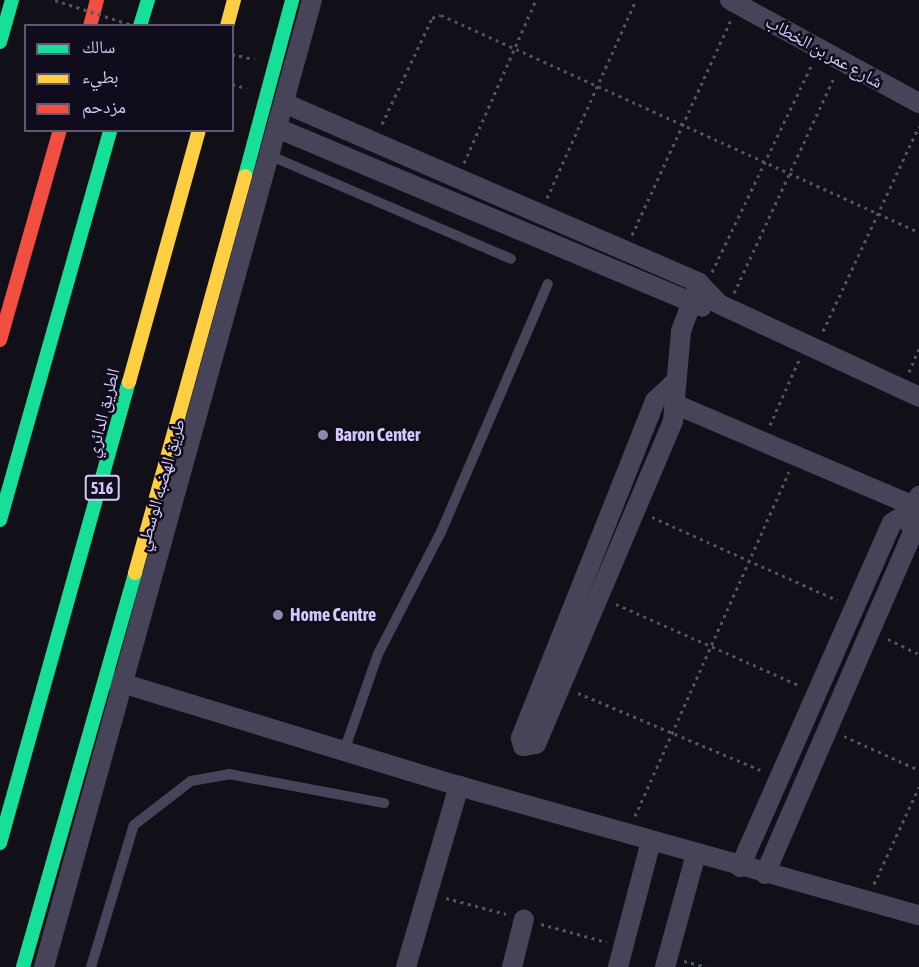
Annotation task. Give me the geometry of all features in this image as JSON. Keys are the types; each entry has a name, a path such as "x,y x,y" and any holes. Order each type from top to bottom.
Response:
{"main road":[{"path":"0,42 12,0"},
{"path":"91,24 97,0"},
{"path":"141,24 148,0"},
{"path":"228,24 234,0"},
{"name":"طريق الهضبه الوسطي","path":"23,967 106,679 292,0"},
{"path":"0,340 59,132"},
{"path":"0,520 109,132"},
{"name":"الطريق الدائري","path":"0,843 198,132"}],"street":[{"name":"طريق الهضبه الوسطي","path":"44,967 126,685 312,0"},
{"name":"شارع عمر بن الخطاب","path":"734,2 919,103"},
{"path":"285,102 702,285 723,306 910,393"},
{"path":"278,128 689,305 723,306"},
{"path":"447,201 457,177"},
{"path":"569,254 579,231"},
{"path":"674,383 655,401 521,738 524,746 536,744 677,405 674,383 689,305 702,285"},
{"path":"677,405 764,439 915,504"},
{"path":"740,867 850,612 892,524 915,504"},
{"path":"765,874 912,535 915,504"},
{"path":"850,612 870,629"},
{"path":"106,679 459,786 740,867 919,915"},
{"path":"800,726 825,732"},
{"path":"406,967 459,786"},
{"path":"618,967 651,841"},
{"path":"665,967 696,854"},
{"path":"512,967 524,919"}],"lane":[{"path":"271,156 511,259"},
{"path":"344,751 378,654 441,532 548,284"},
{"path":"91,967 135,825 191,781 229,774 384,803"}],"path":[{"path":"55,0 129,24"},
{"path":"457,177 536,0"},
{"path":"540,214 636,0"},
{"path":"625,250 682,125 734,2"},
{"path":"374,141 434,16 514,49 919,232"},
{"path":"702,285 765,162 819,49"},
{"path":"234,54 264,62"},
{"path":"723,306 842,61"},
{"path":"764,439 878,213 919,126"},
{"path":"910,393 919,349"},
{"path":"627,834 797,454"},
{"path":"635,510 749,560 850,612"},
{"path":"598,597 815,692"},
{"path":"870,629 919,654"},
{"path":"560,686 778,777"},
{"path":"825,732 919,770"},
{"path":"866,901 919,787"}],"traffic: fast":[{"path":"0,42 12,0"},
{"path":"141,24 148,0"},
{"path":"245,176 292,0"},
{"path":"0,520 109,132"},
{"path":"0,843 129,382"},
{"path":"23,967 135,573"}],"traffic: slow":[{"path":"228,24 234,0"},
{"path":"129,382 198,132"},
{"path":"135,573 245,176"}],"traffic: jam":[{"path":"91,24 97,0"},
{"path":"0,340 59,132"}],"place":[{"name":"Baron Center","path":"323,435"},
{"name":"Home Centre","path":"278,615"}]}
